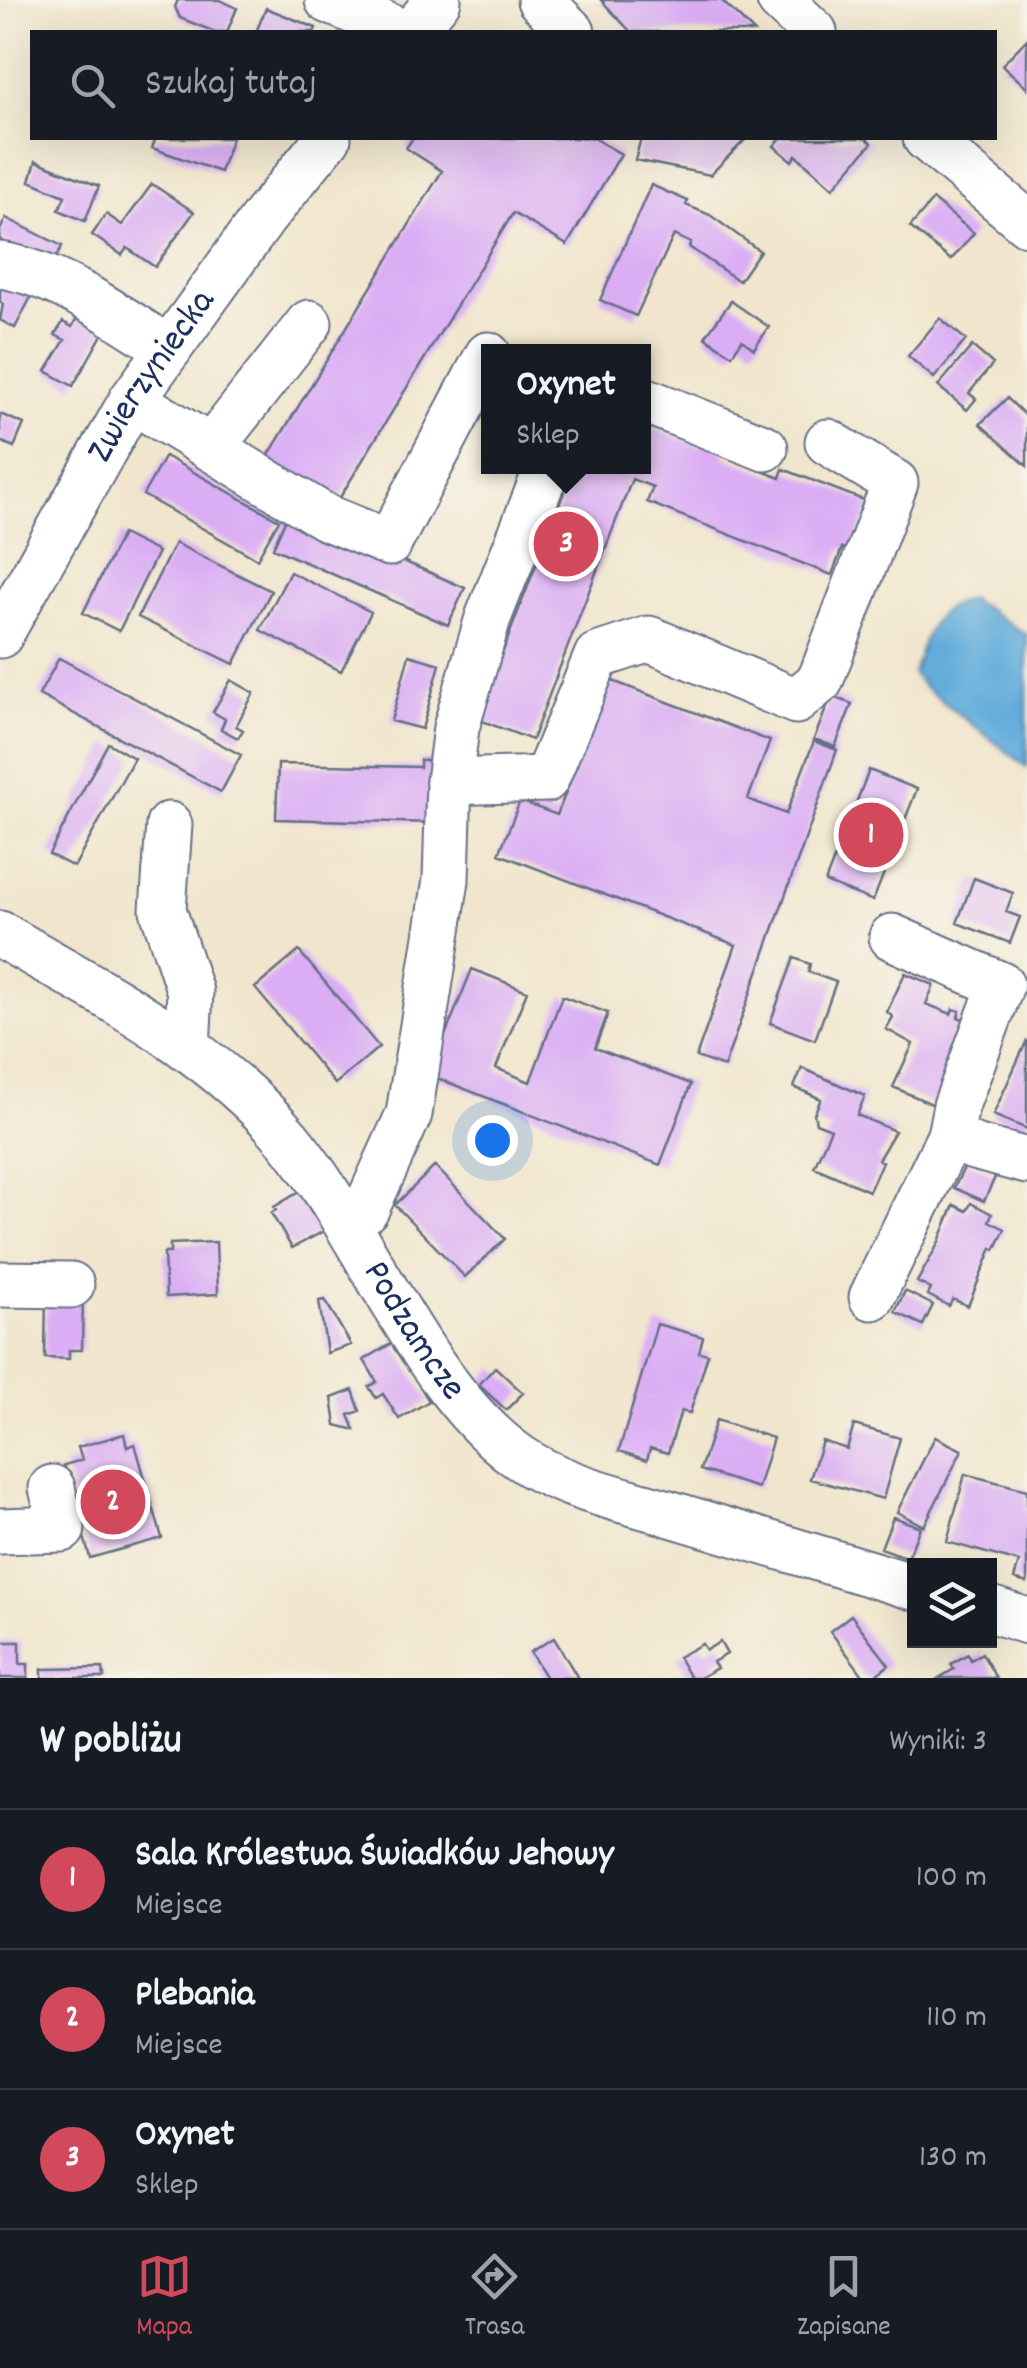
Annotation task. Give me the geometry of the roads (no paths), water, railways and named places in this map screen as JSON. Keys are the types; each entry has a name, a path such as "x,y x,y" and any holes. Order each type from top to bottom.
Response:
{"street":[{"path":"328,0 415,16"},
{"path":"540,0 570,30"},
{"path":"780,0 812,30"},
{"name":"Zwierzyniecka","path":"4,618 132,400 264,218 326,140"},
{"path":"928,140 1027,223"},
{"path":"0,265 27,269 114,314 169,349"},
{"path":"211,448 309,323"},
{"path":"132,400 325,517 389,544 481,370"},
{"path":"651,403 765,448"},
{"path":"449,782 546,780 597,656 650,639 796,701 820,681 895,483 828,442"},
{"path":"345,1221 366,1208 410,1114 446,880 449,782 456,728 488,618 545,474"},
{"path":"169,825 163,910 190,992 187,1048"},
{"name":"Podzamcze","path":"0,934 144,1018 248,1098 288,1139 345,1221 432,1362 475,1417 520,1458 579,1486 907,1585"},
{"path":"872,1296 950,1136 956,1106 1001,984 892,937"},
{"path":"950,1136 1027,1162"},
{"path":"0,1284 70,1285"},
{"path":"0,1532 62,1529 52,1488"},
{"path":"997,1612 1027,1621"}],"water":[{"path":"970,599 1027,635 1027,767 924,687 913,674 925,637 937,617 956,603"}],"place":[{"name":"Oxynet","path":"566,544"},
{"name":"Sala Królestwa Świadków Jehowy","path":"871,835"},
{"name":"Plebania","path":"113,1502"}]}
